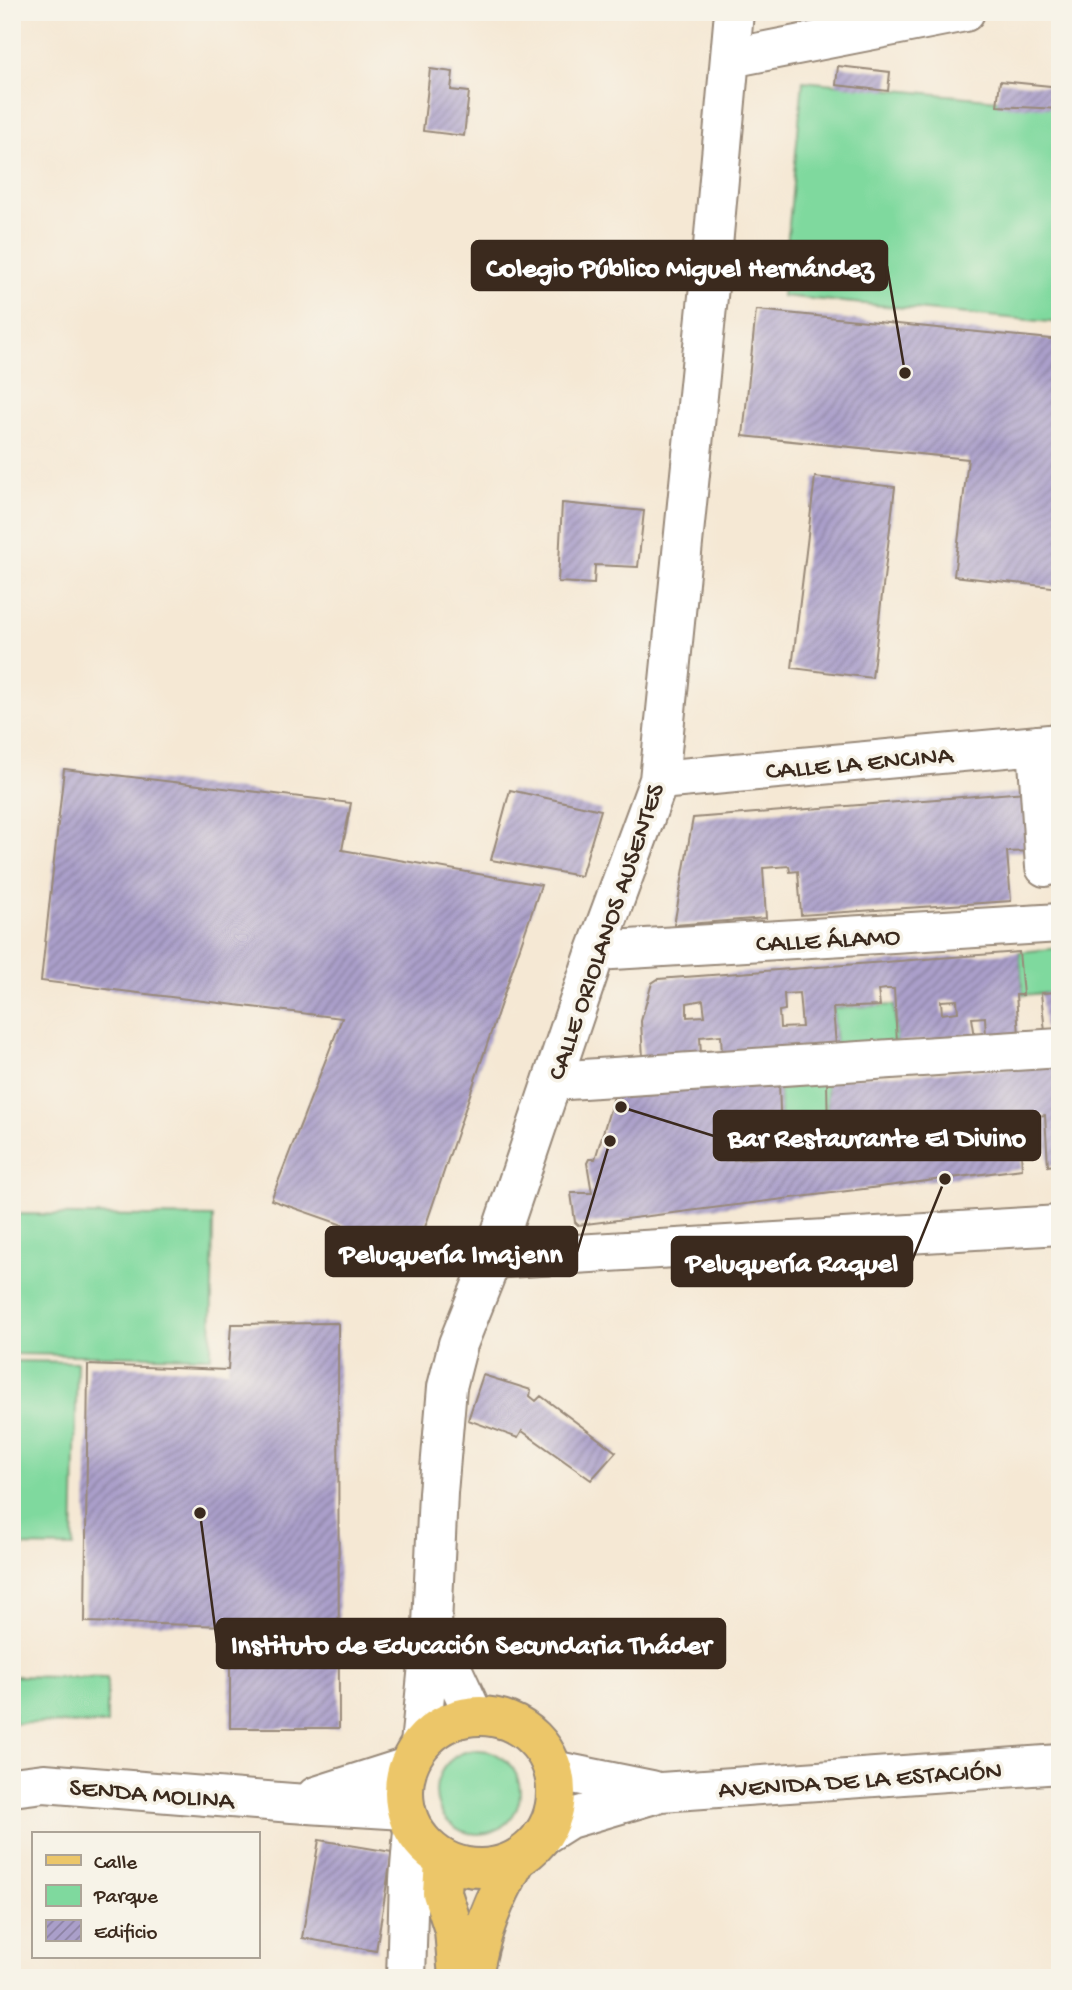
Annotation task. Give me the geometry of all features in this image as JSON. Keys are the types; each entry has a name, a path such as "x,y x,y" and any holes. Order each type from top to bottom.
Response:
{"main road":[{"path":"473,1978 480,1938 491,1907 553,1815 557,1793 553,1770 541,1747 523,1728 499,1718 474,1716 453,1720 435,1731 414,1756 403,1788 409,1820 427,1847 444,1860 468,1868 494,1867 530,1848"},
{"path":"444,1860 442,1893 454,1930 458,1978"}],"street":[{"name":"CALLE ORIOLANOS AUSENTES","path":"414,1756 432,1625 438,1493 447,1387 458,1344 492,1259 596,951 659,780 734,12"},
{"path":"730,58 965,12"},
{"path":"1045,867 1049,744"},
{"name":"CALLE LA ENCINA","path":"659,780 1049,744"},
{"name":"CALLE ÁLAMO","path":"596,951 1060,923"},
{"path":"552,1081 1060,1048"},
{"path":"492,1259 1060,1225"},
{"name":"CALLE ORIOLANOS AUSENTES","path":"432,1625 474,1716"},
{"name":"SENDA MOLINA","path":"292,1803 414,1756"},
{"name":"AVENIDA DE LA ESTACIÓN","path":"530,1848 569,1819 661,1792 1060,1764"},
{"name":"AVENIDA DE LA ESTACIÓN","path":"553,1770 661,1792"},
{"name":"SENDA MOLINA","path":"12,1787 44,1783 292,1803 409,1820"},
{"path":"406,1978 409,1820"}],"green space":[{"path":"803,81 1060,106 1060,323 782,296"},
{"path":"1060,948 1060,992 1023,995 1019,952"},
{"path":"894,1005 897,1042 836,1046 833,1008"},
{"path":"827,1079 828,1137 781,1141 779,1081"},
{"path":"12,1214 213,1217 211,1357 12,1354"},
{"path":"12,1361 77,1362 73,1547 12,1546"},
{"path":"12,1676 107,1678 107,1724 14,1723"},
{"path":"470,1750 486,1750 502,1757 513,1768 520,1784 517,1808 508,1822 486,1834 470,1834 454,1827 443,1816 436,1800 436,1784 443,1768 454,1757"}],"building":[{"path":"838,66 890,72 888,91 836,85"},
{"path":"430,69 453,72 451,90 469,92 464,136 423,131"},
{"path":"1000,81 1060,87 1060,109 997,106"},
{"path":"756,310 1060,340 1060,588 954,576 968,459 743,436"},
{"path":"815,477 895,487 872,678 792,668"},
{"path":"562,503 644,511 638,567 595,565 594,584 558,582"},
{"path":"64,769 351,803 342,850 541,885 417,1251 271,1200 342,1018 41,981"},
{"path":"510,790 601,810 581,876 491,860"},
{"path":"1026,792 1031,851 1007,852 1011,901 801,915 798,871 790,872 789,866 763,868 766,918 674,925 693,818"},
{"path":"1019,952 1023,995 1016,995 1019,1034 986,1036 985,1017 972,1018 975,1037 897,1042 894,989 886,989 878,990 880,1006 833,1008 836,1046 722,1054 721,1035 700,1037 701,1055 643,1059 641,1021 652,983 658,979","holes":["799,993 802,1027 780,1028 779,1011 785,1010 784,994","703,1000 705,1016 687,1017 687,1003","957,1000 958,1012 942,1014 941,1001"]},
{"path":"1060,992 1060,1031 1045,1032 1041,993"},
{"path":"1060,1065 1060,1164 1048,1166 1045,1115 1019,1118 1022,1169 578,1225 575,1222 571,1193 592,1193 587,1163 589,1159 595,1159 616,1090 779,1081 781,1141 828,1137 827,1079","holes":["876,1117 878,1132 850,1134 849,1120","781,1141 782,1156 716,1161 715,1146"]},
{"path":"338,1323 339,1728 230,1728 230,1626 85,1622 88,1365 228,1370 231,1324"},
{"path":"483,1375 531,1390 530,1396 536,1401 541,1396 616,1452 591,1480 522,1431 518,1438 468,1420"},
{"path":"319,1840 392,1852 376,1951 302,1938"}],"place":[{"name":"Colegio Público Miguel Hernández","path":"905,373"},
{"name":"Bar Restaurante El Divino","path":"621,1107"},
{"name":"Peluquería Imajenn","path":"610,1141"},
{"name":"Peluquería Raquel","path":"945,1179"},
{"name":"Instituto de Educación Secundaria Tháder","path":"200,1513"}]}
